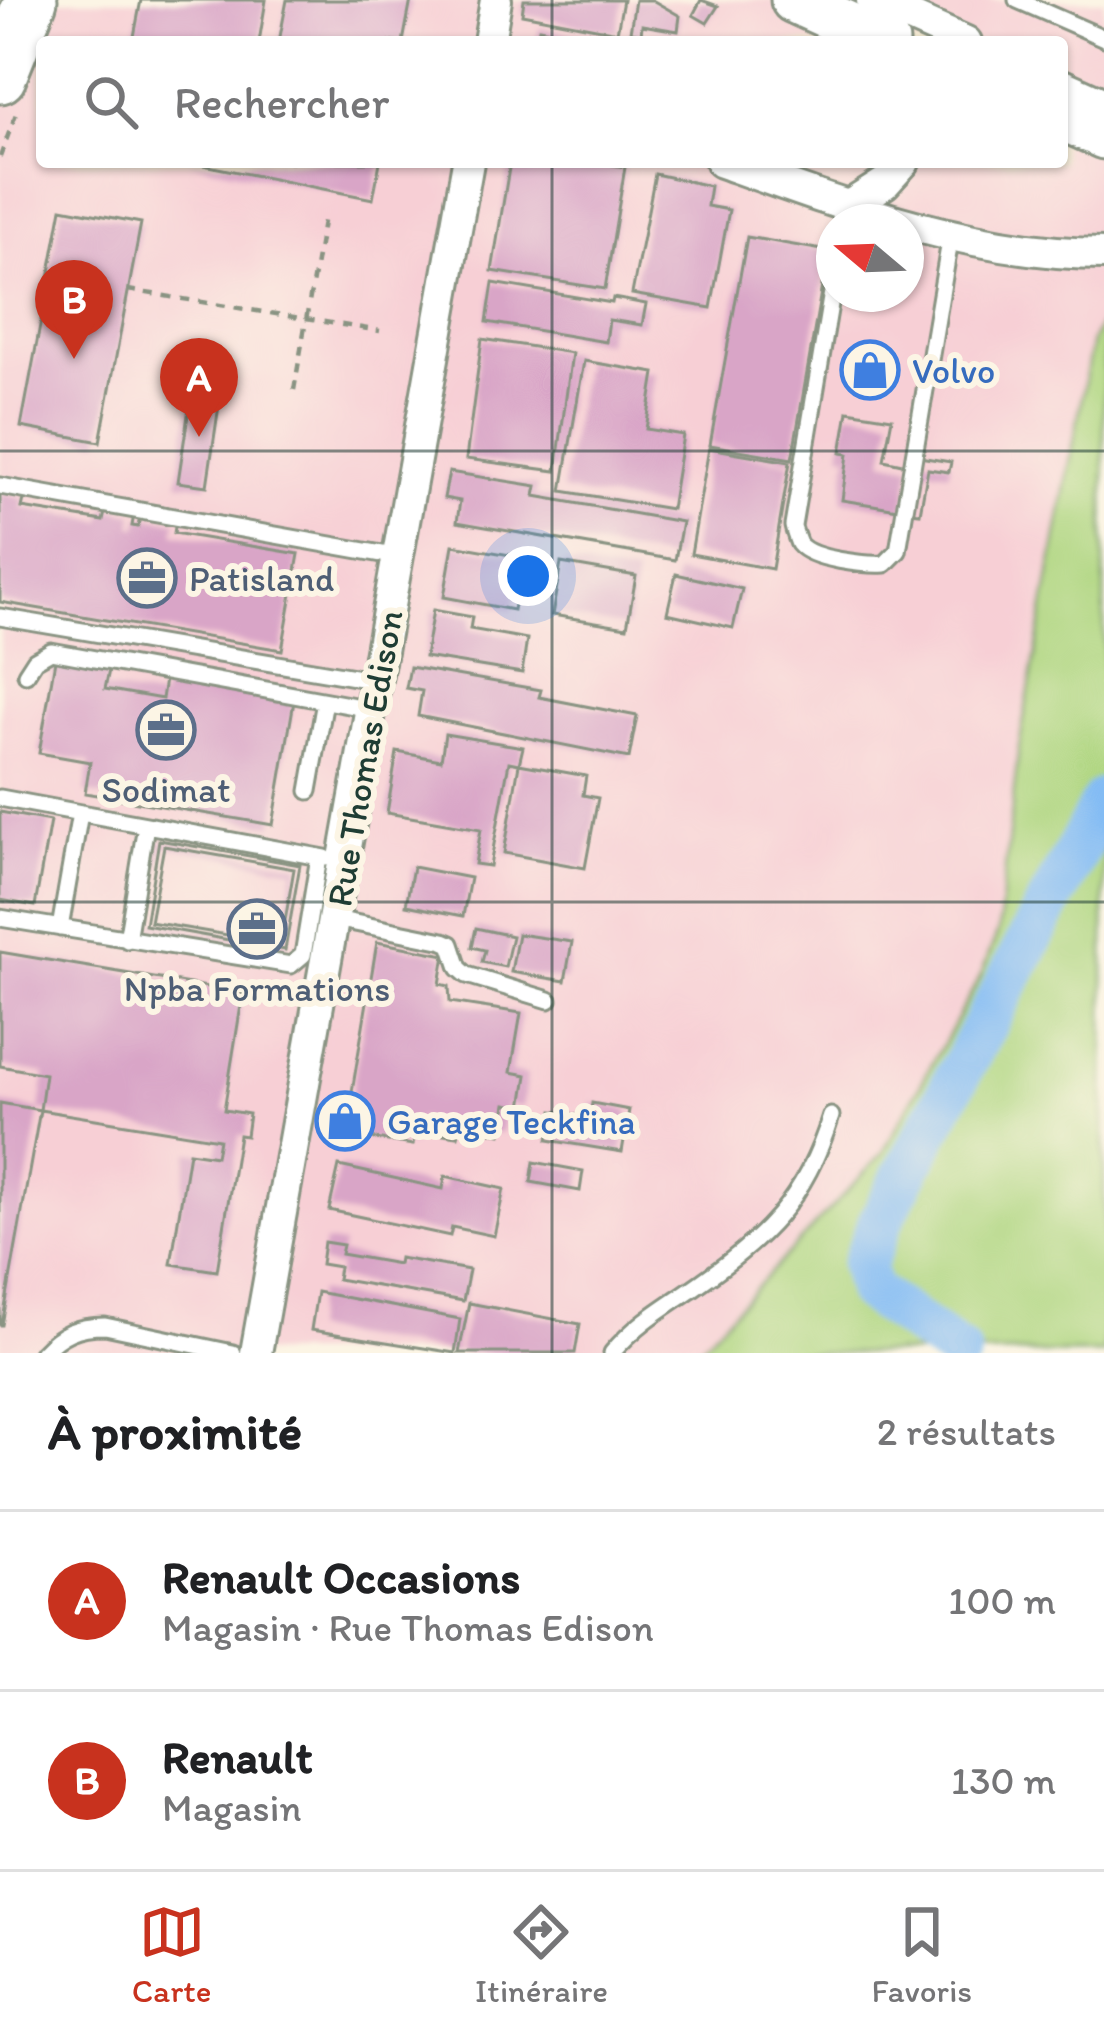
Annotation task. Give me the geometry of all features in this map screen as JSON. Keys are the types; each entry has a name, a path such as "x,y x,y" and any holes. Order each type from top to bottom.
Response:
{"highway":[{"path":"0,77 32,0"}],"main road":[{"path":"794,0 880,31"},
{"path":"1068,120 1104,136"}],"street":[{"path":"490,36 496,0"},
{"path":"880,31 919,36"},
{"path":"1068,88 1104,104"},
{"name":"Rue Thomas Edison","path":"256,1353 335,919 333,860 376,695 467,168"},
{"path":"736,168 819,204"},
{"path":"859,204 899,168"},
{"path":"924,228 1056,254 1104,254"}],"lane":[{"path":"1017,0 1104,38"},
{"path":"829,312 793,526 798,544 814,554 866,566 885,564 898,551 952,233"},
{"path":"0,486 400,557"},
{"path":"0,617 376,695"},
{"path":"26,674 35,660 51,651 325,701 376,695"},
{"path":"309,790 325,701"},
{"path":"0,798 333,860 304,955 298,962 281,966 0,918"},
{"path":"60,928 80,813"},
{"path":"127,940 146,825"},
{"path":"335,919 444,941 451,944 466,975 549,1000"},
{"path":"613,1353 630,1331 758,1239 794,1201 818,1160 831,1116"},
{"path":"42,1353 59,1335 83,1326 233,1353"}],"path":[{"path":"294,390 324,216"},
{"path":"128,290 380,331"}],"shaded area":[{"path":"0,0 1104,0 1104,317 1092,341 1019,747 998,932 980,977 882,1154 694,1353 0,1353"}],"green space":[{"path":"1104,317 1104,1353 694,1353 882,1154 980,977 998,932 1019,747 1092,341"}],"building":[{"path":"141,0 266,0 260,36 134,36"},
{"path":"287,0 411,0 404,36 280,36"},
{"path":"524,0 623,0 617,32 522,14"},
{"path":"635,0 652,0 680,16 678,31 642,25 641,34 630,32"},
{"path":"701,0 718,6 707,23 693,15"},
{"path":"539,28 581,36 537,36"},
{"path":"218,168 379,168 373,199"},
{"path":"509,168 625,168 605,289 492,271"},
{"path":"655,174 710,186 707,206 729,210 711,308 632,294"},
{"path":"62,208 141,223 100,442 21,427"},
{"path":"747,237 816,249 817,312 792,459 710,445"},
{"path":"493,283 612,303 613,298 646,304 642,325 609,320 606,342 487,322"},
{"path":"482,339 572,353 556,471 466,459"},
{"path":"584,361 655,373 646,429 683,435 671,509 562,491"},
{"path":"192,388 221,392 207,486 178,482"},
{"path":"848,411 892,418 884,460 911,466 904,510 842,500 848,454 841,453"},
{"path":"709,448 790,462 772,569 691,554"},
{"path":"919,457 951,462 949,472 928,469 920,513 910,512"},
{"path":"449,472 537,486 535,496 682,522 675,560 457,522 460,501 444,498"},
{"name":"Patisland","path":"0,494 24,499 22,508 103,521 106,508 134,514 132,526 138,527 140,516 176,521 174,533 299,554 282,650 0,602"},
{"path":"453,545 522,557 513,610 444,597"},
{"path":"561,563 636,576 627,627 552,615"},
{"path":"676,574 742,589 733,628 667,613"},
{"path":"433,610 472,617 470,629 527,639 522,673 425,657"},
{"name":"Sodimat","path":"55,660 109,670 105,689 162,699 165,679 294,701 273,825 85,793 90,762 39,753"},
{"path":"410,667 541,690 539,697 637,716 629,758 418,716 422,691 406,688"},
{"path":"445,734 523,747 519,764 509,762 490,866 475,864 481,829 387,813 397,752 441,760"},
{"path":"519,764 586,776 583,795 598,798 585,868 504,853"},
{"path":"0,812 50,821 35,906 0,900"},
{"path":"159,840 300,865 285,950 145,925","holes":["164,846 294,869 281,944 150,922"]},
{"path":"413,867 470,878 463,916 406,905"},
{"path":"476,928 512,936 505,967 482,962 485,950 472,947"},
{"path":"518,934 572,942 565,981 511,972"},
{"path":"377,942 445,955 440,984 449,986 450,1002 521,1013 511,1072 527,1075 522,1107 506,1104 501,1134 461,1126 458,1136 443,1134 445,1123 418,1118 413,1145 345,1134"},
{"path":"0,952 243,993 224,1110 249,1114 246,1136 239,1135 217,1271 171,1264 189,1152 216,1156 219,1139 40,1110 45,1074 0,1066"},
{"path":"0,1103 40,1110 2,1325 0,1325"},
{"path":"592,1103 629,1110 622,1152 548,1140 553,1111 590,1117"},
{"path":"534,1162 583,1171 580,1191 531,1182"},
{"path":"339,1166 443,1189 445,1176 504,1189 494,1236 452,1227 450,1236 329,1210"},
{"path":"324,1242 343,1245 341,1254 469,1270 463,1301 337,1279 339,1267 321,1264"},
{"path":"317,1292 460,1319 455,1353 311,1330"},
{"path":"469,1303 580,1324 575,1353 459,1353"}],"waterway":[{"path":"958,1353 869,1291 863,1266 881,1220 1104,800"}],"place":[{"name":"Renault","path":"74,359"},
{"name":"Volvo","path":"870,370"},
{"name":"Renault Occasions","path":"199,437"},
{"name":"Patisland","path":"147,578"},
{"name":"Sodimat","path":"166,730"},
{"name":"Npba Formations","path":"257,929"},
{"name":"Garage Teckfina","path":"345,1121"}]}
